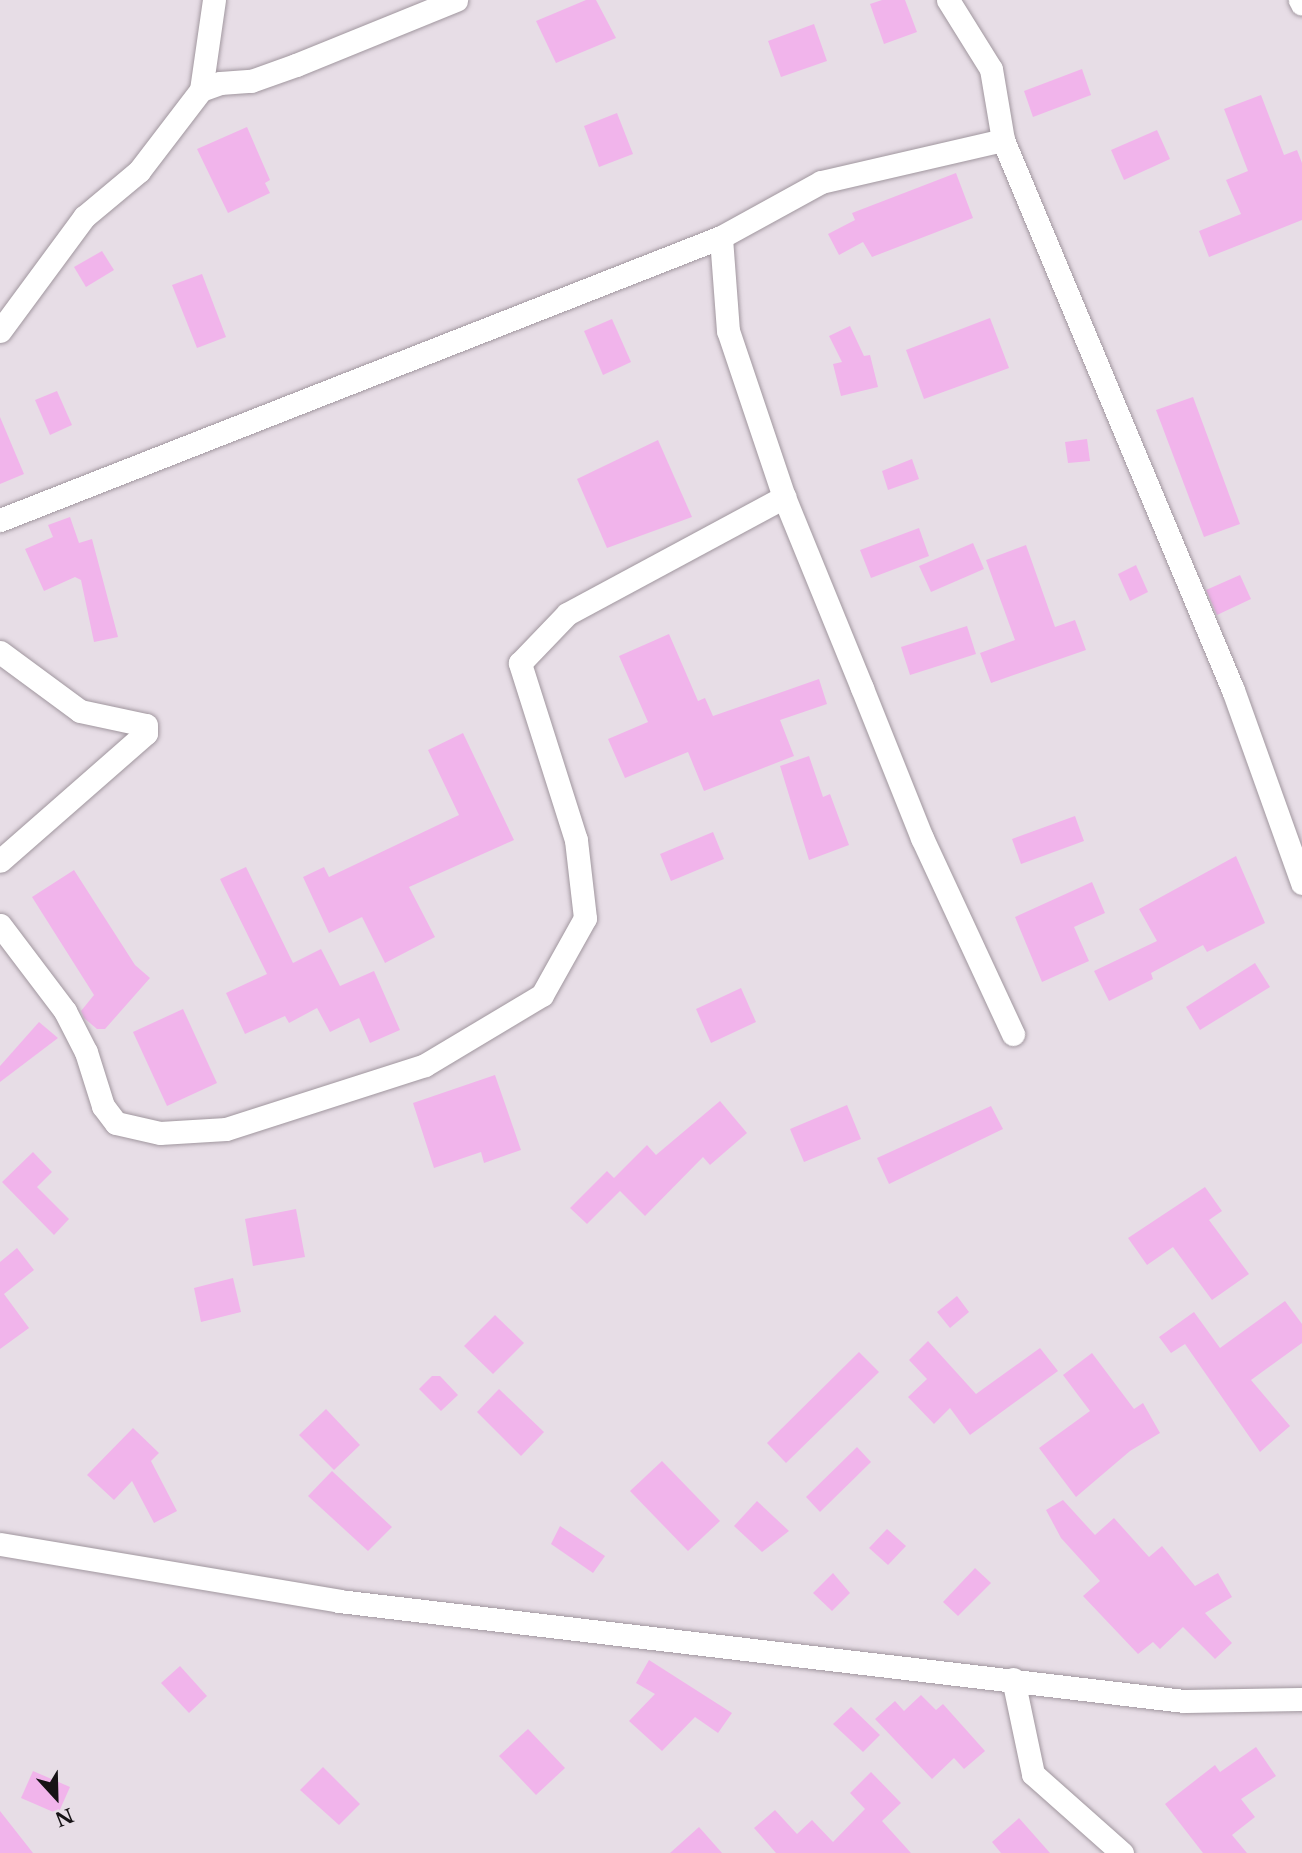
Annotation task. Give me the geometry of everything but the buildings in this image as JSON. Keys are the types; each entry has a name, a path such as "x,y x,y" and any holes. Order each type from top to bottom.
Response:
{"street":[{"path":"0,331 84,217 139,171 201,90 214,0"},
{"path":"201,90 273,73 456,0"},
{"path":"948,0 991,69 1003,140 1233,690 1302,883"},
{"path":"0,520 720,237 821,182 1003,140"},
{"path":"720,237 729,331 785,497 922,838 1013,1034"},
{"path":"0,925 65,1011 86,1052 103,1106 116,1124 160,1133 226,1129 425,1065 542,995 586,918 576,840 520,663 567,614 785,497"},
{"path":"0,652 80,711 146,725 146,733 0,862"},
{"path":"0,1545 339,1601 1184,1701 1302,1699"},
{"path":"1013,1679 1033,1774 1122,1853"}]}
